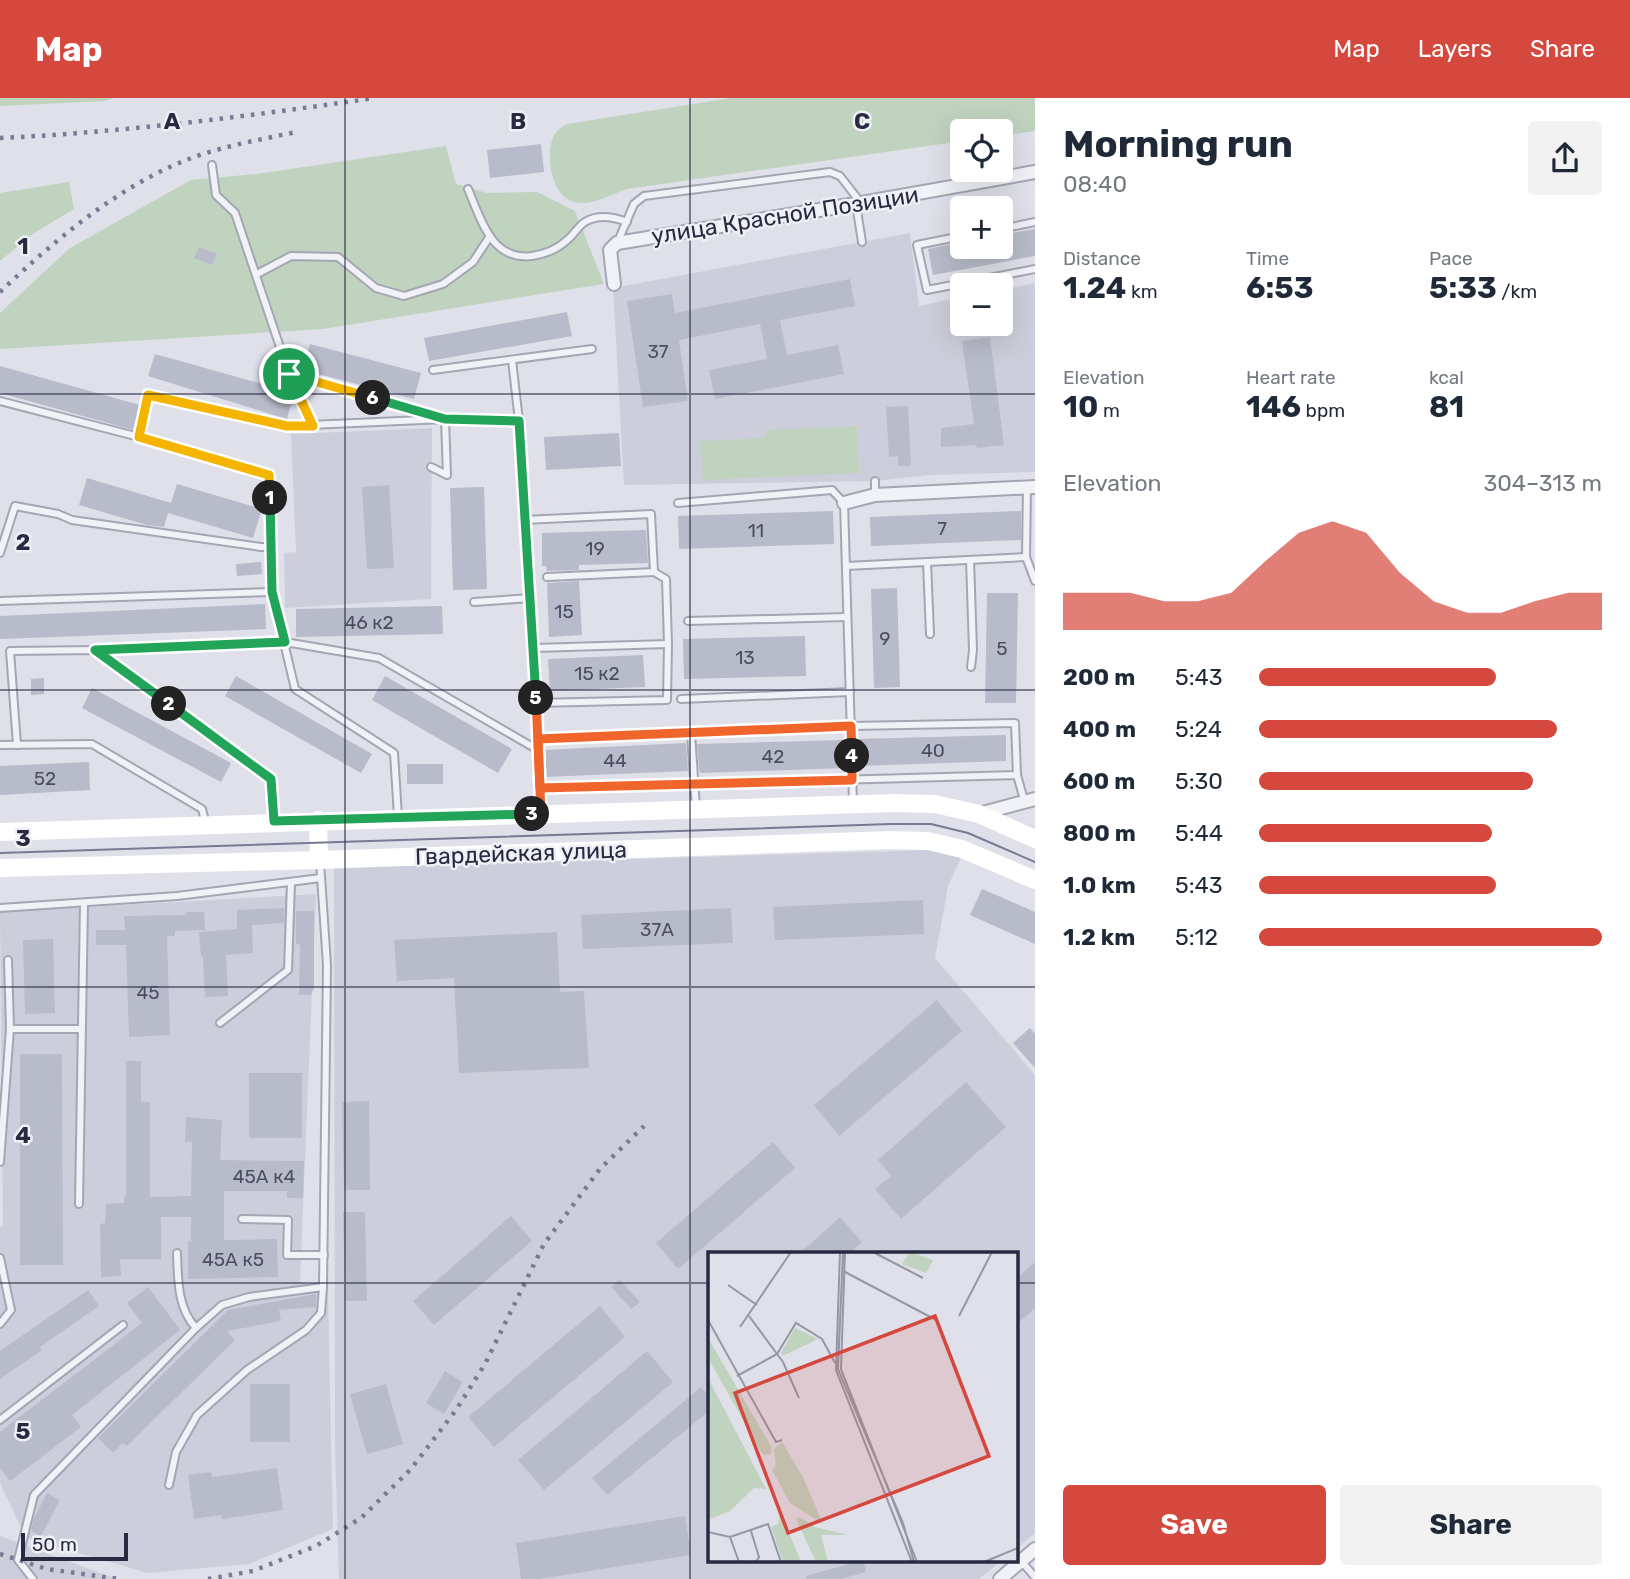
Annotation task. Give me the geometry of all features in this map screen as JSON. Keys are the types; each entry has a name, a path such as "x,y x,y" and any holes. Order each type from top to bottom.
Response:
{"main road":[{"name":"Гвардейская улица","path":"0,832 274,821 853,804 935,804 979,814 1035,839"},
{"path":"318,820 320,860"},
{"name":"Гвардейская улица","path":"0,868 891,840 928,841 962,849 1035,880"}],"street":[{"name":"улица Красной Позиции","path":"617,243 1035,172"},
{"path":"614,284 610,250 617,243"},
{"path":"844,503 875,495 1031,487"},
{"path":"979,814 1030,800"},
{"path":"1000,1579 1035,1549"}],"lane":[{"path":"212,165 216,195 235,213 289,374 313,426"},
{"path":"617,243 636,200 644,196 830,172 840,176 859,204 862,242"},
{"path":"468,189 490,236 504,253 522,257 544,254 562,245 584,222 598,217 626,222"},
{"path":"1013,227 1035,222"},
{"path":"257,274 291,256 338,257 376,288 404,296 443,284 473,262 490,236"},
{"path":"950,238 917,245 927,290 1035,269"},
{"path":"433,370 592,349"},
{"path":"512,360 519,421 531,598 541,814"},
{"path":"289,374 445,419"},
{"path":"139,437 148,395 287,426 445,419 519,421"},
{"path":"0,401 139,437 269,475 273,547 272,592 295,689 394,753 398,818"},
{"path":"431,467 447,475 445,419"},
{"path":"875,481 875,495"},
{"path":"1031,487 1026,557 1035,581"},
{"path":"678,503 832,490 844,503 853,804"},
{"path":"0,553 15,506 58,514 72,520 273,547"},
{"path":"524,520 651,514 654,572"},
{"path":"1026,546 1035,545"},
{"path":"846,566 1026,557"},
{"path":"970,560 974,650 971,667"},
{"path":"927,562 930,634"},
{"path":"536,703 667,700 666,579 654,572 547,578"},
{"path":"0,601 272,592"},
{"path":"474,602 531,598"},
{"path":"688,621 847,617"},
{"path":"17,745 10,651 285,642 379,658 538,750"},
{"path":"534,648 668,644"},
{"path":"95,650 271,779 274,821"},
{"path":"681,699 850,692"},
{"path":"538,739 851,726 1015,723 1017,775 1030,800"},
{"path":"691,733 696,809"},
{"path":"0,746 92,744 202,808 206,825"},
{"path":"540,788 1017,775"},
{"path":"169,1485 176,1452 197,1415 247,1370 306,1330 320,1313 324,1255 327,965 320,860"},
{"path":"0,908 177,897 321,878"},
{"path":"220,1023 288,970 291,882"},
{"path":"79,1204 84,902"},
{"path":"0,1162 10,1029 8,960"},
{"path":"10,1029 80,1028"},
{"path":"242,1219 288,1220 287,1255 324,1255"},
{"path":"177,1253 178,1289 190,1321 196,1328"},
{"path":"0,1258 11,1310 0,1324"},
{"path":"33,1579 18,1560 34,1495 196,1328 222,1305 249,1297 323,1287"},
{"path":"0,1420 123,1325"},
{"path":"1021,1561 1035,1577"}],"shaded area":[{"path":"910,233 919,306 950,300 950,336 1013,336 1013,288 1035,283 1035,472 929,475 875,481 624,485 613,288"},
{"path":"432,428 431,599 285,608 284,553 296,552 291,434"},
{"path":"930,850 961,858 948,886 935,958 1035,1075 1035,1533 1018,1547 1018,1252 708,1252 708,1562 1000,1562 979,1579 339,1579 335,1448 334,868"},
{"path":"316,894 300,1281 328,1293 333,1529 249,1564 148,1573 26,1538 0,1483 0,1227 3,1225 0,912"},
{"path":"0,1536 116,1579 0,1579"}],"green space":[{"path":"0,98 112,98 105,101 0,106"},
{"path":"731,98 1035,98 1035,131 1013,134 1013,119 950,119 950,143 627,189 587,203 566,198 552,176 552,140 567,124"},
{"path":"446,146 456,184 487,193 537,192 575,211 604,284 323,329 0,349 0,313 70,248 191,180 257,174"},
{"path":"69,182 74,209 34,233 0,261 0,193"},
{"path":"857,426 859,473 702,480 700,441 766,438 766,430"}],"building":[{"path":"541,144 544,172 490,178 487,150"},
{"path":"1035,229 1035,256 933,275 928,249 950,244 950,259 1013,259 1013,233"},
{"path":"199,247 217,254 212,265 194,258"},
{"path":"850,279 855,306 780,320 787,355 838,345 844,374 715,399 709,370 767,359 760,324 679,340 688,401 643,407 627,301 672,294 675,313"},
{"path":"567,312 572,336 429,361 424,338"},
{"path":"990,337 1004,445 977,448 976,445 941,447 941,428 974,424 962,341"},
{"path":"310,344 421,373 414,399 303,370"},
{"path":"155,354 291,392 293,397 287,419 148,376"},
{"path":"0,366 140,405 133,430 0,393"},
{"path":"908,406 911,466 898,466 898,456 889,457 886,407"},
{"path":"619,433 621,466 546,470 544,437"},
{"path":"87,478 171,503 177,484 262,509 253,538 168,513 164,527 147,525 79,505"},
{"path":"389,485 394,568 367,569 362,487"},
{"path":"484,487 487,589 453,590 450,488"},
{"path":"833,511 834,544 679,549 678,516"},
{"path":"1021,511 1021,540 871,546 870,517"},
{"path":"646,530 648,563 579,565 579,570 547,571 546,566 542,566 542,533"},
{"path":"261,562 262,574 237,576 236,564"},
{"path":"579,581 582,635 549,637 547,583"},
{"path":"897,588 900,687 874,688 871,589"},
{"path":"987,593 1018,593 1016,703 985,703"},
{"path":"265,604 266,629 0,639 0,616"},
{"path":"442,606 443,634 296,637 296,609"},
{"path":"805,636 806,676 684,679 683,639"},
{"path":"643,655 645,687 550,691 548,659"},
{"path":"236,676 372,754 361,773 225,696"},
{"path":"385,676 512,749 498,773 372,700"},
{"path":"44,678 44,694 31,695 31,679"},
{"path":"92,688 231,763 221,782 82,708"},
{"path":"1006,735 1006,761 858,766 857,739"},
{"path":"845,740 846,768 701,773 699,770 697,744"},
{"path":"686,743 688,771 545,777 544,750"},
{"path":"89,762 90,790 0,795 0,766"},
{"path":"407,764 443,764 443,784 407,784"},
{"path":"982,889 1035,912 1035,944 970,915"},
{"path":"923,900 924,934 775,940 773,907"},
{"path":"284,908 284,923 252,925 253,953 226,955 228,996 205,997 199,932 237,929 237,910"},
{"path":"731,908 733,943 583,949 581,915"},
{"path":"296,911 314,911 314,988 311,995 299,995 300,945 296,944"},
{"path":"186,912 204,912 205,930 175,931 175,936 167,936 170,1035 129,1037 126,945 96,945 96,930 125,930 124,916 186,915"},
{"path":"557,932 560,992 584,991 589,1068 459,1073 454,978 397,981 394,940"},
{"path":"53,939 55,1013 25,1014 23,940"},
{"path":"937,1000 962,1031 839,1136 814,1105"},
{"path":"1030,1028 1035,1034 1035,1068 1013,1043"},
{"path":"20,1054 62,1054 63,1265 20,1265"},
{"path":"126,1061 141,1061 141,1102 150,1102 150,1197 191,1196 192,1142 185,1142 186,1117 222,1120 220,1160 304,1161 303,1198 287,1198 287,1191 224,1191 224,1240 277,1239 278,1277 188,1279 191,1217 161,1217 161,1259 120,1259 121,1276 101,1277 100,1224 105,1223 106,1204 124,1203 126,1197"},
{"path":"249,1073 302,1073 302,1138 249,1138"},
{"path":"966,1082 1006,1127 901,1219 875,1189 891,1176 878,1160"},
{"path":"369,1101 370,1190 344,1190 342,1102"},
{"path":"773,1142 795,1168 678,1269 656,1243"},
{"path":"343,1212 365,1212 367,1301 345,1301"},
{"path":"511,1216 532,1241 434,1325 413,1301"},
{"path":"840,1217 862,1242 851,1252 801,1252"},
{"path":"1035,1262 1035,1308 1018,1323 1018,1277"},
{"path":"619,1279 640,1302 631,1309 611,1287"},
{"path":"148,1287 180,1330 72,1415 81,1427 10,1481 0,1468 0,1432 142,1323 127,1303"},
{"path":"88,1290 99,1306 0,1379 0,1351"},
{"path":"316,1294 316,1307 279,1310 281,1321 227,1331 235,1340 127,1446 123,1443 113,1453 98,1438 228,1310"},
{"path":"600,1306 625,1337 494,1447 468,1417"},
{"path":"647,1351 673,1382 544,1490 518,1460"},
{"path":"445,1371 463,1382 444,1414 426,1403"},
{"path":"250,1384 290,1384 290,1442 250,1442"},
{"path":"386,1384 403,1444 367,1454 350,1394"},
{"path":"701,1387 708,1396 708,1412 607,1495 592,1478"},
{"path":"277,1468 283,1510 222,1519 221,1515 194,1519 188,1475 211,1472 212,1477"},
{"path":"47,1493 60,1500 41,1536 31,1531 34,1518"},
{"path":"685,1516 691,1555 539,1579 521,1579 516,1543"},
{"path":"856,1562 864,1562 866,1572 841,1579 806,1579 806,1576"}],"tram line":[{"path":"0,853 931,824 968,833 1035,862"}],"railway":[{"path":"0,138 188,122 375,98"},
{"path":"0,292 67,233 117,196 143,181 209,152 296,132"},
{"path":"208,1579 253,1571 316,1546 361,1518 411,1469 456,1410 485,1364 544,1244 600,1169 644,1126"},
{"path":"0,1554 47,1569 119,1579"}],"route":[{"path":"289,374 313,426 287,426 148,395 139,437 269,475 273,547 272,592 285,642 95,650 271,779 274,821 541,814 538,750 538,739 851,726 852,780 540,788 531,598 519,421 445,419 289,374"}]}
